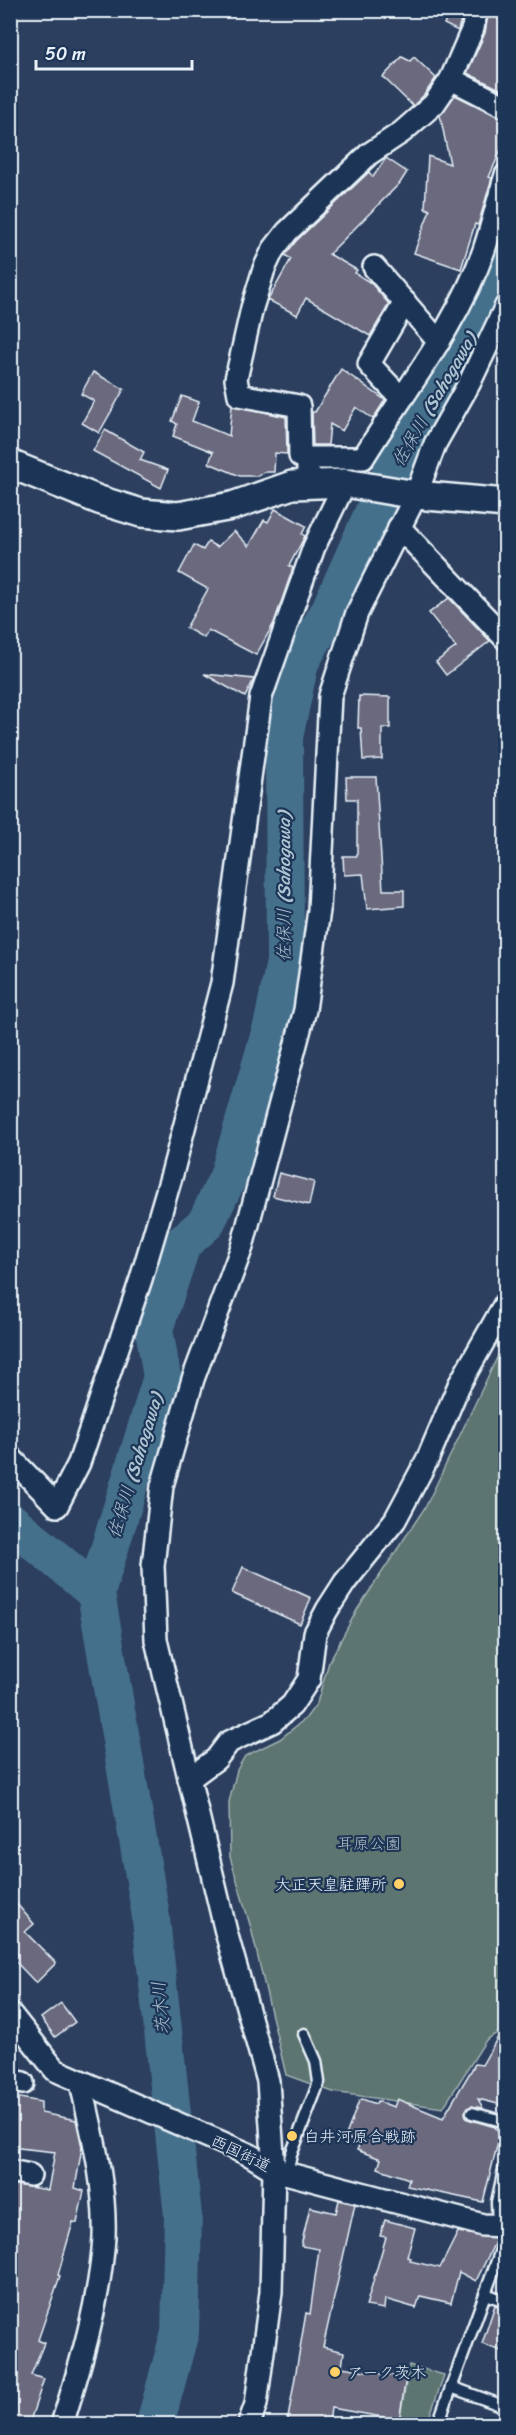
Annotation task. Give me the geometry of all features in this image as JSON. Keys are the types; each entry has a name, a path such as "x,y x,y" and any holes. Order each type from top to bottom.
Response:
{"street":[{"path":"476,10 473,28 451,79 434,104 402,132 369,154 287,232 273,250 264,269 236,379 239,395 299,406 300,456 363,458 439,342 484,251 506,175"},
{"path":"451,79 506,107"},
{"path":"374,267 439,342"},
{"path":"401,398 369,364 405,302"},
{"path":"249,2424 256,2404 271,2292 280,2172 268,2081 226,1932 156,1640 153,1566 162,1486 193,1379 242,1247 305,1010 319,910 330,696 357,613 416,495 435,444 470,382 506,306"},
{"path":"308,458 308,485"},
{"path":"10,464 99,501 141,513 178,516 232,506 292,485 350,483 416,495 506,503"},
{"path":"10,1457 57,1506 79,1463 118,1340 141,1279 172,1174 222,983 261,697 314,547 350,483"},
{"path":"399,527 506,639"},
{"path":"189,1779 216,1759 229,1742 272,1722 292,1705 309,1679 315,1633 327,1610 395,1520 428,1458 459,1385 506,1302"},
{"name":"西国街道","path":"10,2013 55,2070 250,2155 280,2172 503,2229"},
{"path":"62,2424 81,2367 104,2236 100,2169 81,2082"}],"lane":[{"path":"280,2172 291,2155 319,2082 316,2061 304,2034"},
{"path":"472,2113 506,2122"},
{"path":"438,2424 484,2294 503,2229 497,2202 506,2161"},
{"path":"484,2294 506,2301"},
{"path":"451,2387 506,2407"}],"green space":[{"name":"耳原公園","path":"505,1341 505,2028 486,2040 443,2108 333,2092 286,2075 251,1928 230,1857 229,1802 237,1770 245,1756 280,1739 306,1718 317,1703 329,1662 357,1610 426,1506"},
{"path":"409,2365 444,2375 427,2424 399,2424"}],"building":[{"path":"451,10 463,10 458,31 444,24"},
{"path":"489,10 506,10 506,92 467,73 485,33"},
{"path":"402,57 410,61 414,57 436,78 413,106 383,77"},
{"path":"455,95 506,120 506,138 489,177 492,178 478,225 475,224 461,269 414,253 430,210 425,208 428,156 450,164 440,115"},
{"path":"386,158 407,172 400,183 329,254 357,270 355,273 371,283 389,304 370,336 306,298 297,315 268,300 291,259 285,255 296,241 369,172 373,177"},
{"path":"341,369 385,400 373,419 356,407 342,431 330,424 328,445 313,445 312,412 315,412"},
{"path":"93,372 124,389 99,433 82,423 94,401 81,394"},
{"path":"182,396 199,402 192,421 229,436 232,405 286,417 287,454 275,453 274,472 264,472 258,476 240,476 209,463 213,452 173,436 177,424 172,421"},
{"path":"105,430 144,452 140,460 168,470 161,488 93,451"},
{"path":"275,509 306,526 302,534 305,536 289,566 293,568 274,623 256,655 208,630 204,638 186,628 208,589 179,573 194,545 203,550 208,542 217,547 234,531 249,546 264,520 268,522"},
{"path":"449,598 490,641 446,675 436,662 456,647 429,613"},
{"path":"204,674 254,679 245,697"},
{"path":"359,696 390,697 390,728 382,728 382,759 363,760 361,728 358,728"},
{"path":"346,777 376,777 383,890 404,890 404,906 367,909 363,874 344,875 343,856 357,856 357,799 347,799"},
{"path":"279,1173 314,1182 309,1205 273,1196"},
{"path":"243,1567 311,1598 300,1624 232,1593"},
{"path":"10,1896 34,1924 25,1932 56,1963 36,1983 13,1959 17,1954 10,1946"},
{"path":"61,2003 75,2022 55,2037 41,2018"},
{"path":"506,2023 506,2106 478,2099 483,2108 471,2106 465,2112 467,2119 495,2127 500,2134 483,2202 407,2186 409,2179 378,2168 381,2159 357,2150 360,2143 345,2138 359,2101 362,2099 394,2107 397,2099 443,2118 475,2064 482,2065"},
{"path":"10,2096 41,2102 41,2113 76,2120 82,2147 75,2188 84,2191 77,2223 73,2222 58,2275 60,2276 38,2340 44,2343 31,2375 44,2379 29,2424 10,2424 10,2184 48,2190 55,2152 10,2147"},
{"name":"アーク茨木","path":"339,2200 355,2204 323,2347 344,2352 342,2367 406,2378 399,2420 331,2408 329,2424 287,2424 306,2313 310,2314 319,2249 301,2246 310,2207 336,2213"},
{"path":"385,2220 415,2228 407,2257 411,2258 410,2261 440,2268 458,2232 497,2238 476,2281 459,2272 451,2303 420,2296 416,2308 385,2299 384,2309 366,2306 386,2237 380,2236"},
{"path":"495,2305 506,2308 506,2353 482,2344"}],"waterway":[{"name":"佐保川 (Sahogawa)","path":"155,2424 180,2332 183,2216 150,1910 96,1593 162,1377 154,1329 182,1244 206,1223 228,1177 273,1023 285,962 284,737 300,662 329,612 405,442 465,350 506,267"},
{"path":"10,1521 96,1593"}],"place":[{"name":"大正天皇駐蹕所","path":"399,1884"},
{"name":"白井河原合戦跡","path":"292,2136"},
{"name":"アーク茨木","path":"335,2372"}],"water label":[{"name":"茨木川","path":"161,2008"}]}
